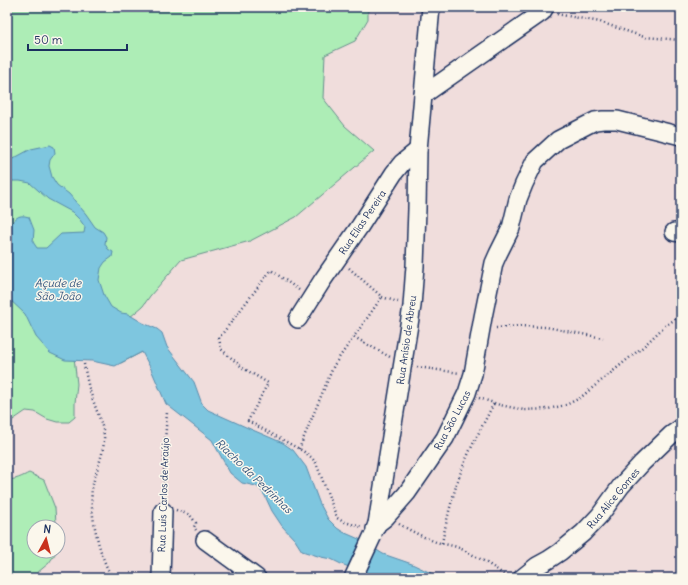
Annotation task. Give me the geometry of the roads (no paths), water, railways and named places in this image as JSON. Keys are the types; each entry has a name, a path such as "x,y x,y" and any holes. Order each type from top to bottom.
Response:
{"street":[{"name":"Rua Anísio de Abreu","path":"353,578 376,527 412,306 418,209 418,150 431,7"},
{"path":"423,95 543,10"},
{"name":"Rua São Lucas","path":"376,527 408,493 445,438 467,393 473,374 492,272 498,254 511,228 518,199 535,161 558,140 595,121 610,120 628,122 681,136"},
{"name":"Rua Elias Pereira","path":"298,319 398,168 410,155 418,150"},
{"name":"Rua Alice Gomes","path":"522,578 537,566 560,552 583,532 600,515 621,486 642,463 681,428"},
{"name":"Rua Luís Carlos de Araújo","path":"161,578 163,511"},
{"path":"205,540 256,578"}],"water":[{"path":"50,145 54,147 55,153 50,160 49,166 52,177 57,185 69,194 95,227 103,232 106,237 105,244 108,249 113,252 112,257 105,262 101,268 99,280 104,295 111,307 121,313 128,314 162,333 167,347 194,382 202,404 208,410 283,443 293,450 306,467 319,502 328,519 337,528 359,539 383,554 412,564 438,578 365,578 352,568 331,559 302,551 295,540 282,526 260,489 256,486 242,483 230,473 212,440 166,404 142,352 115,366 92,361 65,360 50,353 36,337 25,314 7,297 7,227 16,218 21,216 29,217 34,230 33,242 37,248 46,248 61,234 84,233 85,227 72,212 48,199 30,183 20,181 7,182 7,162 31,149"}],"water label":[{"name":"Açude de São João","path":"58,289"},
{"name":"Riacho da Pedrinhas","path":"254,476"}]}
